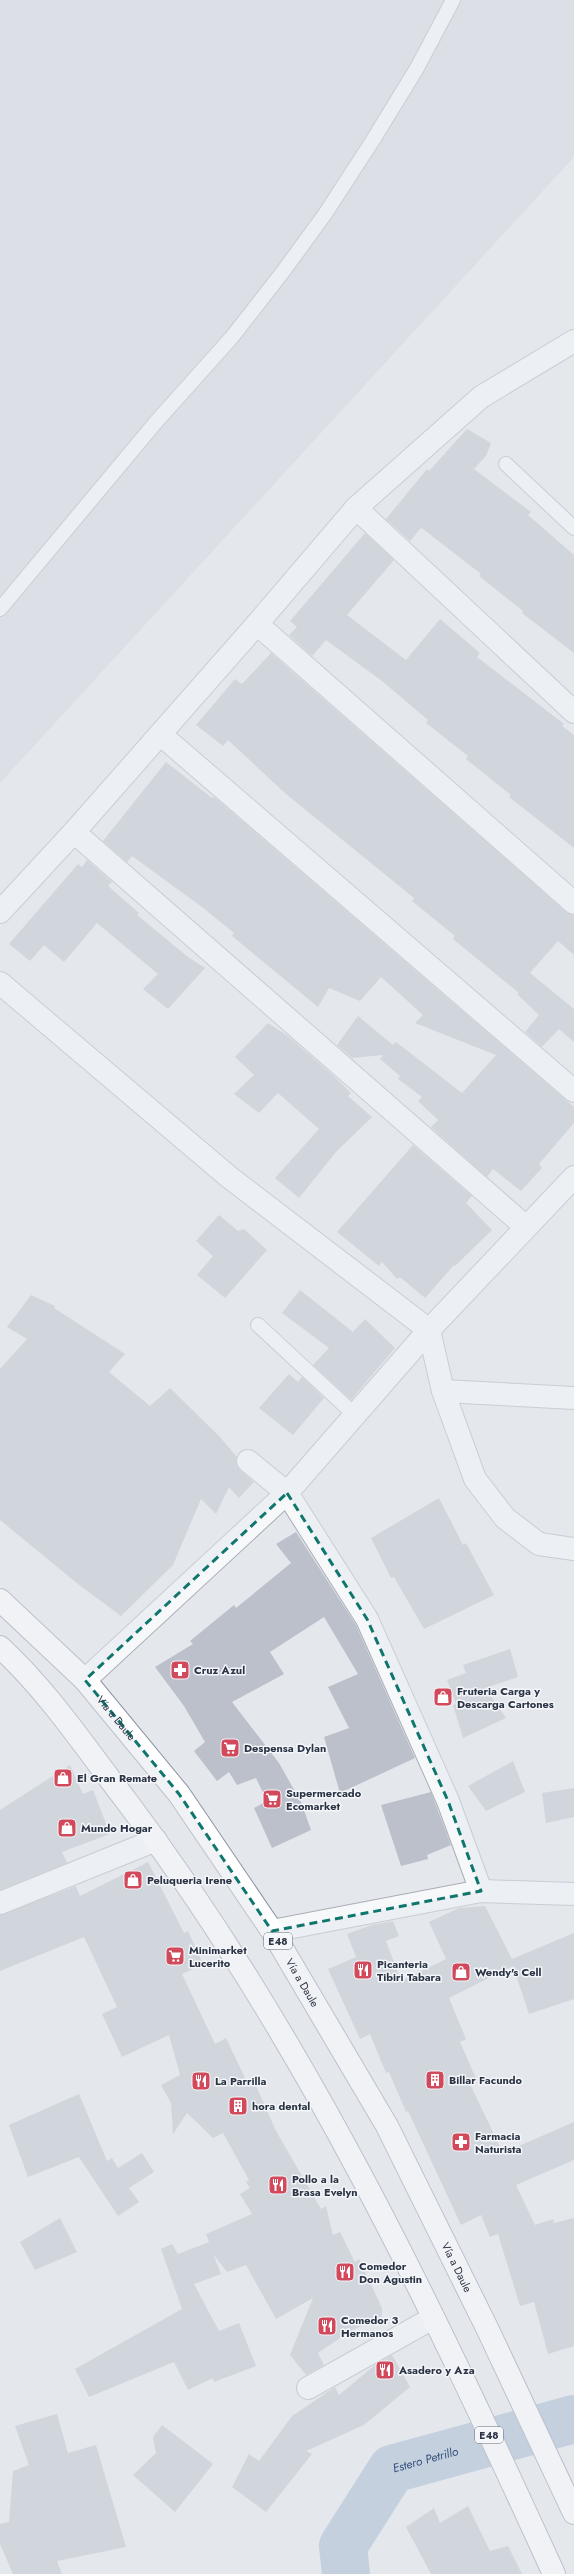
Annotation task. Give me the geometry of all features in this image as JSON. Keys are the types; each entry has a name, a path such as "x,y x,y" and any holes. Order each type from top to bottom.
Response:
{"highway":[{"name":"Vía a Daule","path":"0,1600 85,1680 179,1794 272,1931 387,2126 488,2330 573,2510"},
{"name":"E48","path":"0,1647 54,1705 156,1840 232,1952 346,2146 447,2345 532,2524 554,2574"}],"street":[{"path":"0,912 74,832 257,624 356,508 481,397 573,344"},
{"path":"356,508 574,712"},
{"path":"257,624 574,903"},
{"path":"160,734 574,1091"},
{"path":"74,832 526,1227"},
{"path":"0,983 229,1177 429,1330 443,1391 475,1479 505,1518 539,1544 574,1549"},
{"path":"85,1680 287,1493 429,1330 574,1177"},
{"path":"443,1391 574,1398"},
{"path":"248,1461 287,1493 367,1619 448,1801 481,1891"},
{"path":"0,1903 156,1840"},
{"path":"272,1931 481,1891 574,1894"},
{"path":"308,2388 433,2318"}],"lane":[{"path":"0,609 156,422 232,337 282,273 325,214 373,140 417,68 453,0"},
{"path":"506,464 574,528"},
{"path":"258,1325 355,1415"}],"highlighted area":[{"path":"287,1493 367,1619 448,1801 481,1891 272,1931 179,1794 85,1680"}],"shaded area":[{"path":"0,0 574,0 574,157 0,783"}],"building":[{"path":"467,429 491,443 486,456 474,469 531,512 528,515 574,555 574,653 522,613 523,611 479,576 481,574 423,529 421,528 410,541 386,519 427,469 429,471"},
{"path":"365,533 394,560 347,615 406,660 440,619 480,653 477,657 564,724 562,726 574,735 574,848 509,797 511,795 466,759 468,756 426,723 428,720 382,681 326,640 312,656 289,635 297,627 290,621"},
{"path":"271,653 566,912 574,915 574,955 558,941 530,973 574,1009 574,1042 559,1029 542,1047 525,1032 539,1015 517,994 519,993 453,939 455,936 412,901 414,898 286,794 228,740 223,746 196,725 235,679 242,684"},
{"path":"166,762 212,798 214,797 574,1107 574,1123 539,1164 542,1168 521,1191 493,1169 487,1177 431,1127 438,1120 418,1101 422,1097 398,1079 400,1076 380,1059 383,1055 352,1058 337,1045 358,1016 393,1045 396,1042 462,1093 496,1055 415,1023 423,1015 381,977 360,1001 329,988 318,1007 232,936 234,933 202,907 132,856 127,862 103,841"},
{"path":"87,860 112,882 108,886 139,913 137,915 188,957 205,968 168,1009 143,989 158,974 97,923 64,962 44,945 30,961 9,944 78,864 82,867"},
{"path":"268,1023 288,1036 335,1077 351,1093 348,1096 372,1117 336,1152 299,1198 275,1178 319,1129 278,1093 259,1113 234,1094 254,1075 235,1057"},
{"path":"413,1145 472,1196 466,1203 492,1230 455,1266 454,1265 425,1298 400,1277 397,1279 382,1262 379,1266 337,1232"},
{"path":"219,1215 238,1231 244,1229 267,1250 225,1298 197,1275 213,1256 196,1241"},
{"path":"300,1290 353,1332 365,1319 395,1348 351,1400 313,1365 329,1348 282,1313"},
{"path":"31,1295 55,1306 54,1308 125,1354 109,1372 150,1406 170,1388 219,1436 237,1457 236,1465 254,1482 239,1498 229,1487 216,1514 201,1499 173,1565 121,1616 78,1584 0,1520 0,1369 27,1339 7,1327"},
{"path":"289,1374 298,1382 302,1377 324,1398 293,1435 259,1408"},
{"path":"439,1498 463,1545 466,1543 494,1595 424,1629 394,1577 391,1578 371,1538"},
{"path":"296,1532 356,1625 415,1758 340,1793 324,1737 349,1728 328,1687 358,1674 324,1617 270,1652 284,1674 232,1702 279,1763 301,1802 311,1830 272,1848 254,1808 267,1801 256,1778 237,1785 229,1772 217,1781 194,1751 205,1742 184,1706 155,1667 193,1644 190,1641 234,1605 236,1608 291,1563 276,1544"},
{"path":"510,1649 518,1677 485,1688 506,1718 463,1738 453,1705 456,1704 447,1680 466,1673 463,1665"},
{"path":"513,1761 525,1792 486,1811 468,1786"},
{"path":"70,1765 83,1794 93,1790 110,1834 62,1852 67,1863 0,1890 0,1810"},
{"path":"574,1788 574,1817 546,1823 542,1793"},
{"path":"431,1792 451,1845 427,1855 428,1859 401,1866 381,1805"},
{"path":"148,1862 184,1933 188,1931 203,1964 182,1974 215,2044 226,2038 247,2082 253,2079 276,2131 321,2209 326,2206 333,2235 340,2232 355,2262 359,2259 382,2308 382,2316 349,2332 318,2353 324,2365 306,2375 290,2355 313,2298 276,2319 246,2265 227,2272 213,2254 221,2274 194,2284 219,2331 239,2323 256,2366 214,2382 213,2378 188,2390 174,2362 89,2397 75,2369 182,2309 161,2249 172,2244 178,2254 209,2242 206,2234 252,2214 240,2194 250,2188 246,2182 249,2180 223,2133 213,2138 187,2113 173,2134 171,2103 161,2085 180,2075 169,2035 122,2057 102,2014 117,2007 84,1937 0,1971 0,1915 76,1886 80,1896"},
{"path":"485,1906 512,1959 574,1933 574,1999 529,2014 513,1966 449,1998 466,2039 460,2042 477,2081 470,2084 503,2153 574,2122 574,2160 516,2185 535,2225 553,2219 554,2223 574,2218 574,2346 548,2354 534,2302 520,2306 498,2234 490,2237 481,2215 461,2225 408,2111 406,2112 389,2072 386,2073 370,2034 360,2039 328,1969 356,1957 347,1934 372,1925 393,1921 399,1936 386,1941 401,1981 446,1959 429,1922 459,1908"},
{"path":"79,2094 107,2161 112,2158 118,2168 142,2153 154,2172 129,2188 139,2202 118,2216 79,2157 28,2177 9,2125"},
{"path":"60,2218 77,2252 35,2270 20,2242"},
{"path":"392,2355 410,2387 364,2425 306,2451 312,2454 266,2512 232,2487 249,2454 259,2461 292,2416 335,2387 339,2395 375,2365"},
{"path":"57,2414 68,2453 96,2445 126,2547 57,2561 62,2574 13,2574 0,2544 0,2524 9,2522 13,2471 29,2465 15,2426"},
{"path":"162,2425 213,2464 175,2512 133,2475 156,2453 153,2437"},
{"path":"468,2506 490,2551 508,2546 522,2574 431,2574 406,2527 434,2508 440,2523"}],"waterway":[{"name":"Estero Petrillo","path":"346,2574 343,2546 392,2469 574,2419"}],"place":[{"name":"Cruz Azul","path":"180,1670"},
{"name":"Fruteria Carga y Descarga Cartones","path":"443,1697"},
{"name":"Despensa Dylan","path":"230,1748"},
{"name":"El Gran Remate","path":"63,1778"},
{"name":"Supermercado Ecomarket","path":"272,1799"},
{"name":"Mundo Hogar","path":"67,1828"},
{"name":"Peluqueria Irene","path":"133,1880"},
{"name":"Minimarket Lucerito","path":"175,1956"},
{"name":"Picanteria Tibiri Tabara","path":"363,1970"},
{"name":"Wendy's Cell","path":"461,1972"},
{"name":"Billar Facundo","path":"435,2080"},
{"name":"La Parrilla","path":"201,2081"},
{"name":"hora dental","path":"238,2106"},
{"name":"Farmacia Naturista","path":"461,2142"},
{"name":"Pollo a la Brasa Evelyn","path":"278,2185"},
{"name":"Comedor Don Agustin","path":"345,2272"},
{"name":"Comedor 3 Hermanos","path":"327,2326"},
{"name":"Asadero y Aza","path":"385,2370"}]}
